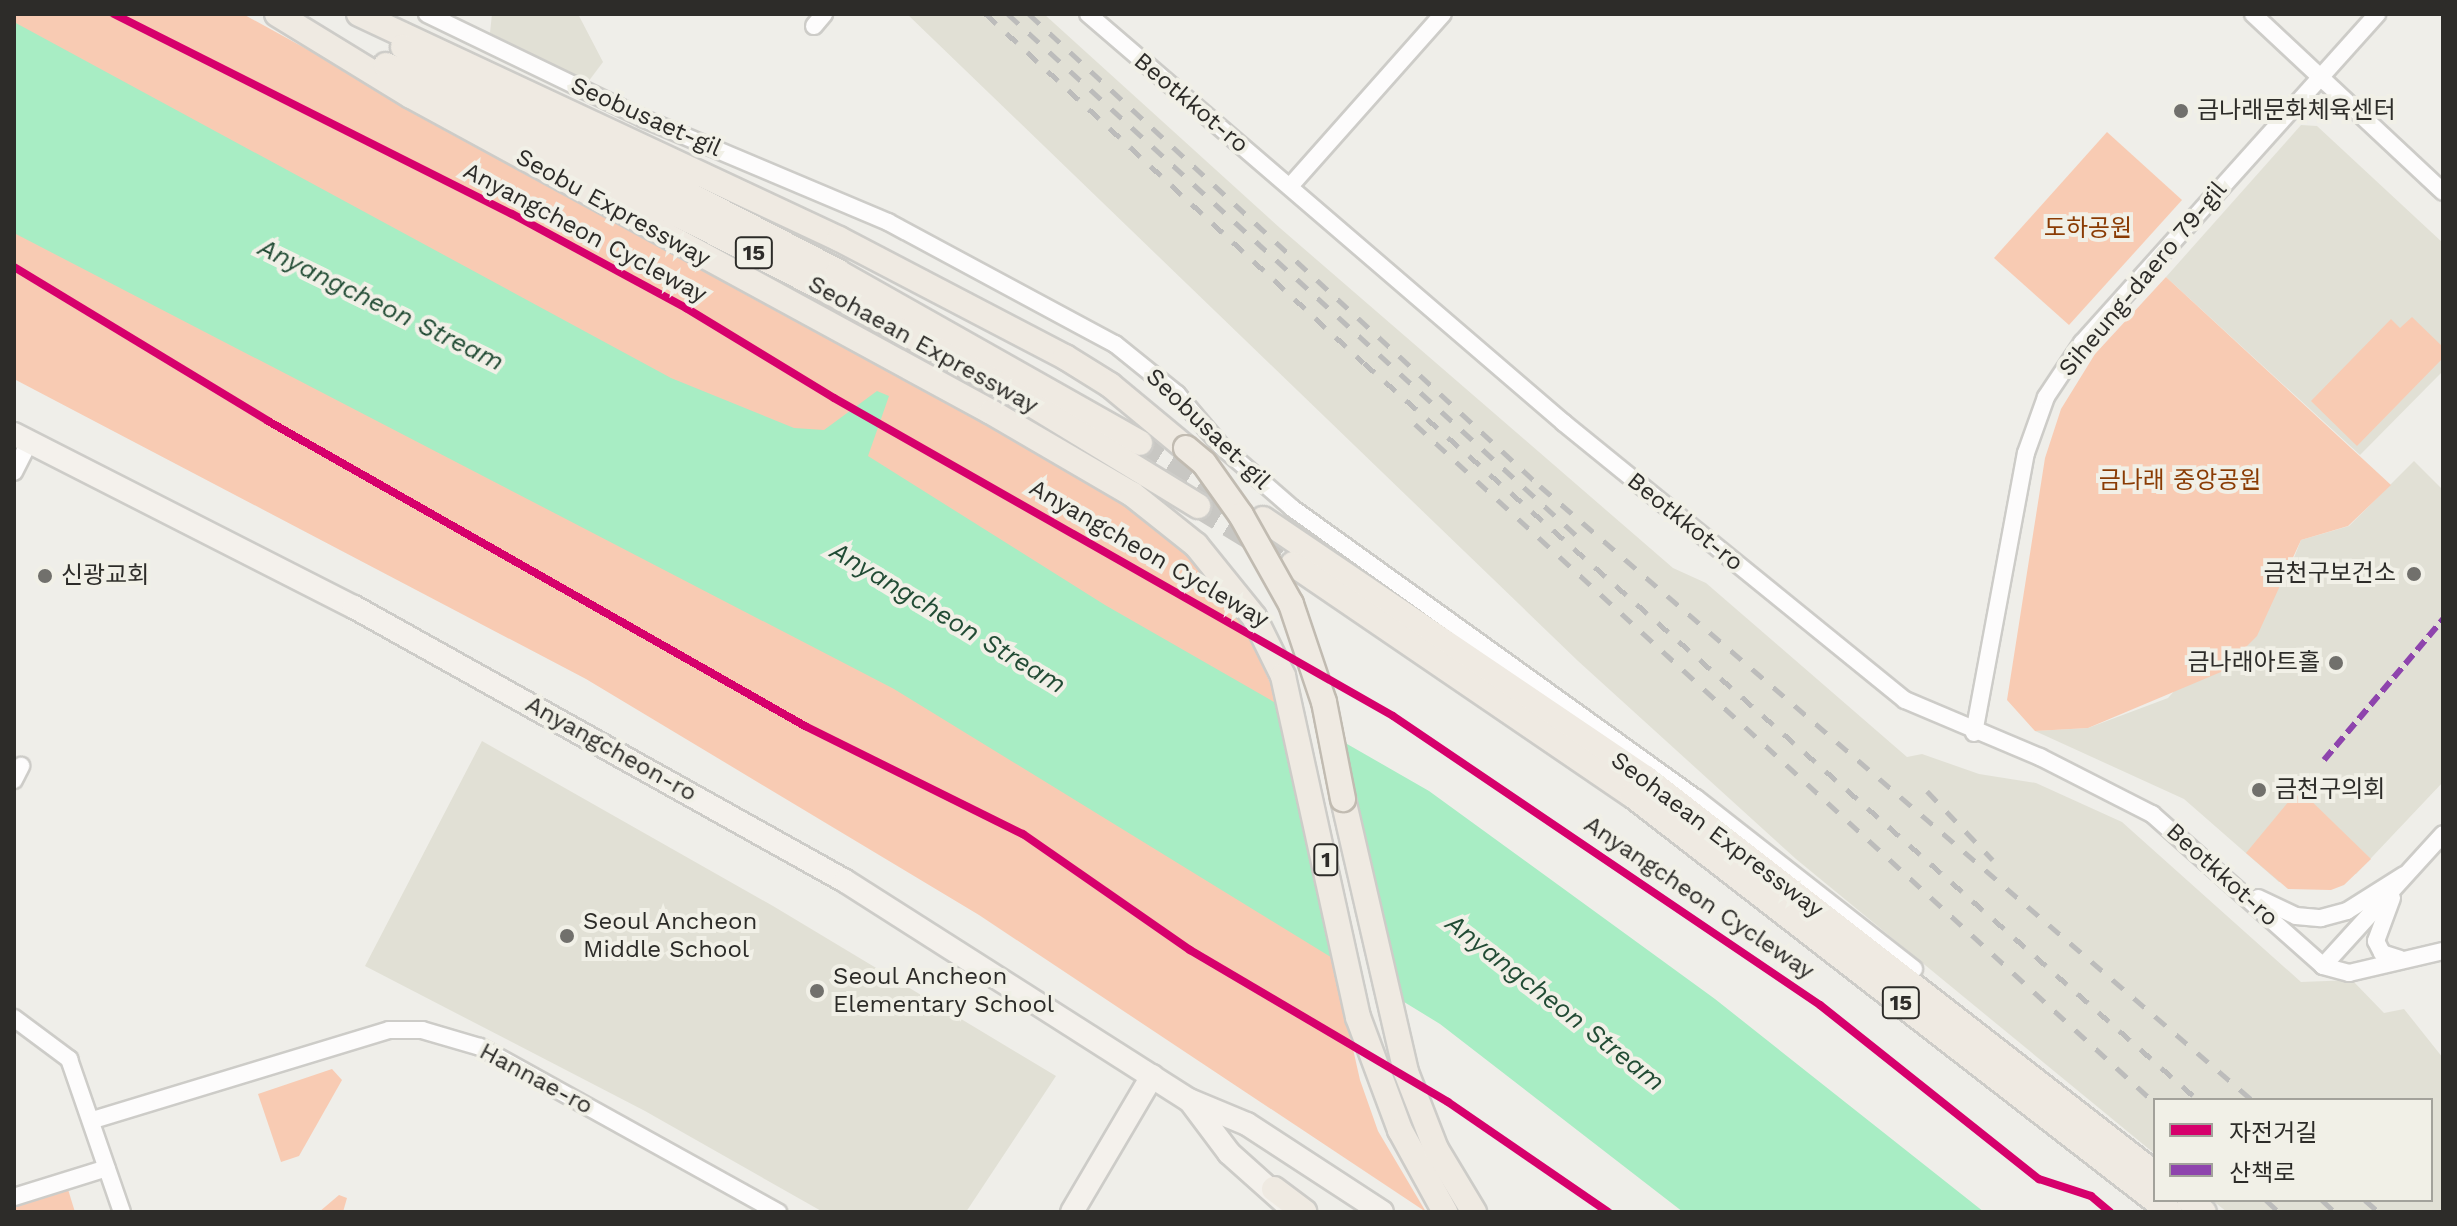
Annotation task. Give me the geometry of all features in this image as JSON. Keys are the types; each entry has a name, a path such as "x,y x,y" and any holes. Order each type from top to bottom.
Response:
{"highway":[{"name":"Seohaean Expressway","path":"347,14 432,64 838,272 1140,443"},
{"name":"1","path":"359,14 825,232 1065,357 1121,393 1204,463 1241,515 1291,604 1310,654 1398,1044 1436,1149 1474,1212"},
{"name":"Seohaean Expressway","path":"287,19 425,83 822,288 995,382 1198,506"},
{"name":"Seobu Expressway","path":"287,19 411,96 1078,463 1169,520 1223,573 1254,617 1293,704 1358,1017 1400,1130 1445,1212"},
{"name":"Seohaean Expressway","path":"1263,519 1639,787 2153,1172"},
{"name":"Seohaean Expressway","path":"1293,564 1639,787 2153,1198"},
{"path":"1274,1189 1304,1212"}],"main road":[{"name":"Anyangcheon-ro","path":"22,438 354,607 845,881 1189,1100 1247,1124 1382,1212"},
{"path":"1072,1212 1152,1076"},
{"name":"Anyangcheon-ro","path":"1189,1100 1229,1153 1274,1189 1293,1212"},
{"path":"1290,1154 1350,1212"}],"street":[{"name":"Seobusaet-gil","path":"427,14 644,119 888,222 1115,344 1177,394 1229,454 1292,508 1696,798 1914,969"},
{"name":"Beotkkot-ro","path":"1088,14 1211,123 1292,184 1564,423 1879,681 1930,714 2040,757 2152,814 2323,966"},
{"path":"1292,184 1443,14"},
{"path":"2253,14 2443,192"},
{"name":"Siheung-daero 79-gil","path":"1974,733 2026,453 2046,397 2101,321 2377,14"},
{"path":"14,472 22,438"},
{"path":"2443,834 2323,966 2349,973 2443,951"},
{"path":"2235,885 2281,910 2321,918 2347,911 2404,875"},
{"path":"2404,875 2376,932 2382,953 2408,959"},
{"path":"14,1018 69,1059 93,1120 122,1212"},
{"name":"Hannae-ro","path":"93,1120 389,1030 422,1030 480,1047 778,1212"},
{"path":"14,1197 107,1168"}],"shaded area":[{"path":"492,14 578,14 603,62 588,82 490,33"},
{"path":"907,14 1044,14 1280,228 1673,568 1706,583 1907,757 1922,754 1979,774 2036,783 2122,822 2301,982 2352,980 2384,1013 2404,1009 2443,1058 2443,1212 2227,1212 2214,1202 2433,1202 2433,1098 2153,1098 2153,1152 1796,859 1578,661"},
{"path":"2301,125 2317,126 2443,243 2443,371 2360,455 2166,277"},
{"path":"2414,461 2443,490 2443,782 2356,874 2279,882 2184,799 2035,731 2088,728 2168,698 2293,560 2301,540 2349,526"},
{"path":"482,741 773,906 1056,1076 966,1212 823,1212 645,1111 365,966"}],"green space":[{"path":"14,14 243,14 1011,437 1172,534 1242,620 1271,685 1360,1080 1378,1131 1426,1212 979,915 586,679 14,379"},
{"name":"도하공원","path":"2107,132 2182,200 2069,325 1994,258"},
{"name":"금나래 중앙공원","path":"2166,277 2391,485 2348,526 2301,540 2257,636 2221,672 2088,728 2035,731 2007,700 2045,458 2061,409 2095,354"},
{"path":"2412,317 2443,347 2443,358 2357,446 2311,401 2391,319 2400,328"},
{"path":"2299,789 2371,859 2344,885 2331,890 2288,889 2246,853"},
{"path":"332,1069 342,1080 299,1156 281,1162 258,1094"},
{"path":"66,1183 75,1212 14,1212 14,1200"},
{"path":"339,1195 347,1198 343,1212 319,1212"}],"water":[{"name":"Anyangcheon Stream","path":"14,22 671,378 794,428 824,430 877,391 889,396 868,456 1105,605 1429,791 1715,999 1984,1212 1683,1212 1440,1024 894,689 14,233"}],"pier":[{"path":"1278,700 1341,736 1399,1003 1337,962"}],"tunnel":[{"path":"1140,443 1230,499"},
{"path":"1198,506 1293,564"}],"railway":[{"path":"986,14 1364,363 2196,1098"},
{"path":"1008,14 1577,536"},
{"path":"1029,14 1540,486 2250,1098"},
{"path":"1415,424 2153,1101"},
{"path":"1927,791 1993,860"},
{"path":"2268,1202 2279,1212"},
{"path":"2324,1202 2335,1212"},
{"path":"2367,1202 2379,1212"}],"marked path":[{"path":"2324,760 2443,619"}],"cycle path":[{"name":"Anyangcheon Cycleway","path":"114,14 512,214 686,308 834,398 1393,716 1820,1005 2039,1179 2091,1196 2110,1212"},
{"path":"14,267 268,421 805,726 1023,834 1190,950 1448,1102 1608,1212"}],"place":[{"name":"금나래문화체육센터","path":"2181,111"},
{"name":"금천구보건소","path":"2414,574"},
{"name":"신광교회","path":"45,576"},
{"name":"금나래아트홀","path":"2336,663"},
{"name":"금천구의회","path":"2259,790"},
{"name":"Seoul Ancheon Middle School","path":"567,936"},
{"name":"Seoul Ancheon Elementary School","path":"817,991"}]}
